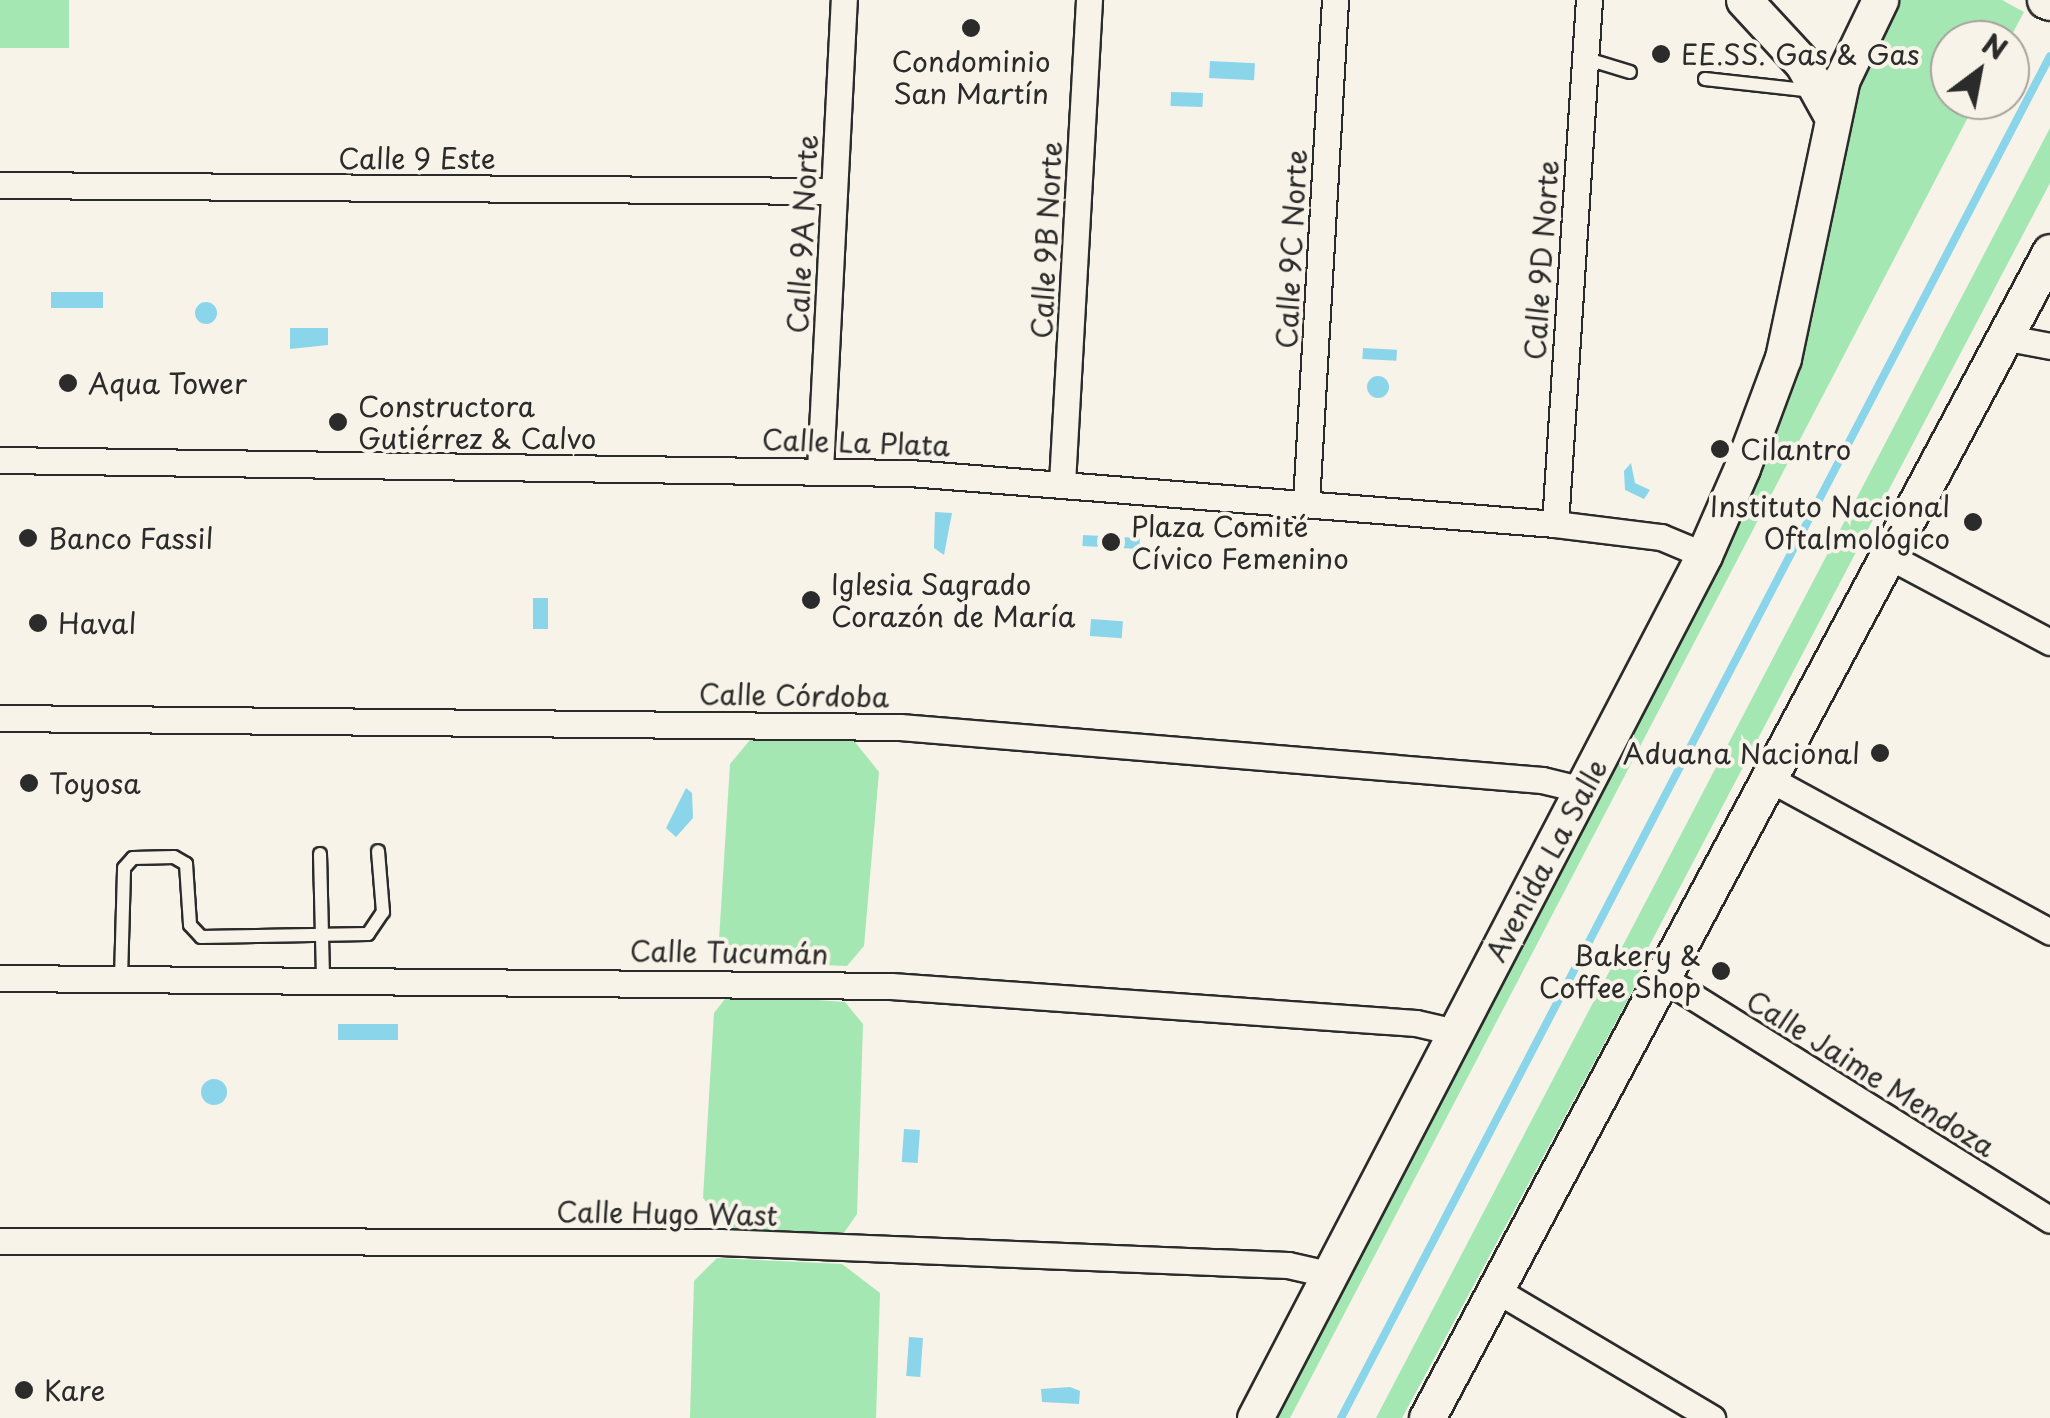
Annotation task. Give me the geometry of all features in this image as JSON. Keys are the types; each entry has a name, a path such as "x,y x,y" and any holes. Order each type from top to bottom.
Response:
{"main road":[{"path":"1744,0 1783,38 1826,104"},
{"name":"Avenida La Salle","path":"1256,1418 1704,554 1783,358 1826,104 1880,0"},
{"path":"1427,1418 1885,554 2050,252"}],"street":[{"name":"Calle 9A Norte","path":"820,470 844,0"},
{"name":"Calle 9B Norte","path":"1062,482 1090,0"},
{"name":"Calle 9C Norte","path":"1306,502 1334,0"},
{"name":"Calle 9D Norte","path":"1555,524 1589,0"},
{"name":"Calle 9 Este","path":"0,185 834,191"},
{"path":"2003,337 2050,346"},
{"name":"Calle La Plata","path":"0,460 820,470 1062,482 1555,524 1661,537 1704,554"},
{"path":"1885,554 2050,642"},
{"name":"Calle Córdoba","path":"0,718 900,727 1542,780 1583,790"},
{"path":"1768,778 2050,932"},
{"name":"Calle Jaime Mendoza","path":"1660,976 2050,1220"},
{"name":"Calle Tucumán","path":"0,978 891,986 1416,1023 1455,1032"},
{"name":"Calle Hugo Wast","path":"0,1241 720,1242 1288,1265 1332,1275"},
{"path":"1493,1288 1712,1418"}],"lane":[{"path":"1584,58 1630,72"},
{"path":"1705,79 1826,104"},
{"path":"121,978 124,868 133,858 174,857 186,864 193,934 368,934 378,926 378,851"},
{"path":"320,854 323,979"}],"green space":[{"path":"0,0 69,0 69,48 0,48"},
{"path":"1891,0 2002,0 2024,12 2020,20 1930,20 1930,120 1967,120 1290,1418 1272,1418 1723,545 1784,409 1812,321 1858,77"},
{"path":"2050,128 2050,183 1648,948 1633,990 1402,1418 1376,1418"},
{"path":"755,734 851,737 879,772 864,946 847,966 729,961 719,940 730,764"},
{"path":"729,994 845,1002 863,1024 857,1214 839,1240 732,1232 703,1198 714,1013"},
{"path":"717,1258 842,1264 880,1293 876,1418 690,1418 694,1281"}],"water":[{"path":"1210,61 1255,63 1254,80 1209,78"},
{"path":"1171,92 1203,93 1202,107 1171,106"},
{"path":"51,292 103,292 103,308 51,308"},
{"path":"206,302 214,305 214,321 206,324 198,321 195,313 198,305"},
{"path":"290,328 328,328 328,345 290,349"},
{"path":"1363,348 1397,350 1396,361 1362,359"},
{"path":"1378,376 1386,379 1386,395 1378,398 1370,395 1367,387 1370,379"},
{"path":"1631,463 1635,483 1650,490 1644,499 1625,490 1624,471"},
{"path":"935,512 952,513 944,555 934,548"},
{"name":"Plaza Comité Cívico Femenino","path":"1083,535 1140,538 1139,549 1082,546"},
{"path":"533,598 548,598 548,629 533,629"},
{"path":"1091,619 1123,621 1122,638 1090,636"},
{"path":"686,788 692,793 693,818 676,837 666,828"},
{"path":"338,1024 398,1024 398,1040 338,1040"},
{"path":"214,1079 223,1083 227,1092 223,1101 214,1105 205,1101 201,1092 205,1083"},
{"path":"904,1129 920,1130 918,1163 902,1162"},
{"path":"909,1337 923,1338 920,1377 906,1376"},
{"path":"1070,1387 1080,1391 1079,1404 1042,1402 1041,1389"}],"waterway":[{"path":"1341,1418 2050,56"}],"place":[{"name":"Condominio San Martín","path":"971,28"},
{"name":"EE.SS. Gas & Gas","path":"1661,54"},
{"name":"Aqua Tower","path":"68,383"},
{"name":"Constructora Gutiérrez & Calvo","path":"338,422"},
{"name":"Cilantro","path":"1720,449"},
{"name":"Instituto Nacional Oftalmológico","path":"1973,522"},
{"name":"Banco Fassil","path":"28,538"},
{"name":"Plaza Comité Cívico Femenino","path":"1111,542"},
{"name":"Iglesia Sagrado Corazón de María","path":"811,600"},
{"name":"Haval","path":"38,623"},
{"name":"Aduana Nacional","path":"1880,753"},
{"name":"Toyosa","path":"29,783"},
{"name":"Bakery & Coffee Shop","path":"1721,971"},
{"name":"Kare","path":"24,1390"}]}
